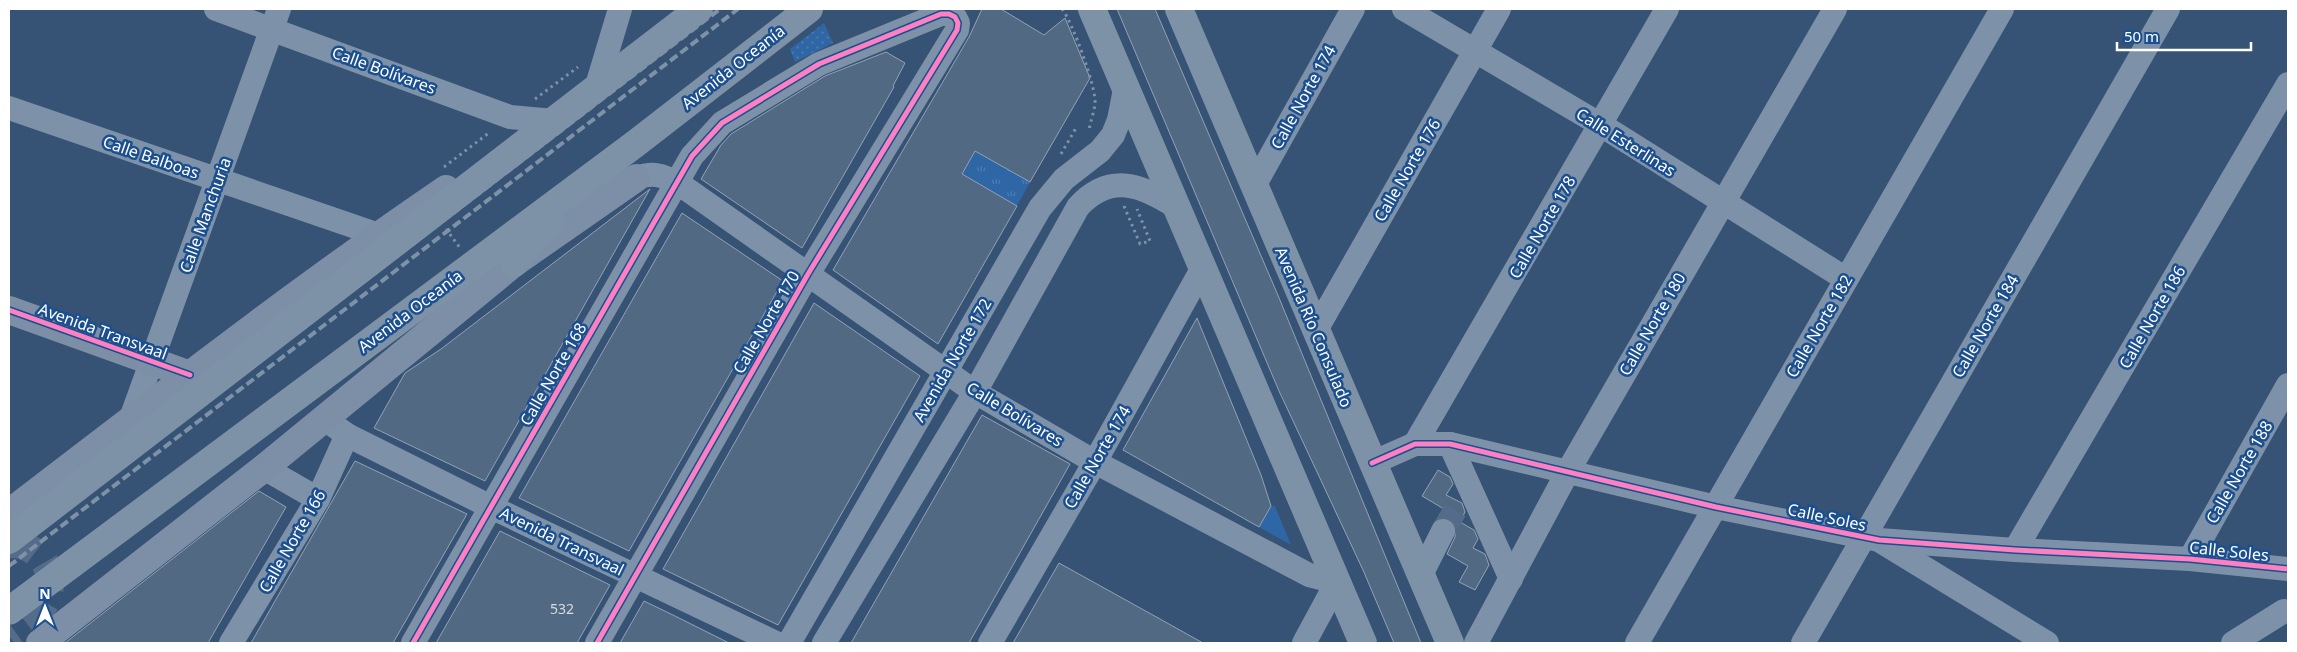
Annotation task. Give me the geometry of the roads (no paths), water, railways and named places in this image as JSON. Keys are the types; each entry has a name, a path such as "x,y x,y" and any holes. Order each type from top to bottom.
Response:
{"highway":[{"path":"9,540 699,9"},
{"name":"Avenida Oceanía","path":"9,611 582,182 809,9"},
{"path":"1092,9 1362,643"},
{"name":"Avenida Río Consulado","path":"1179,9 1450,642"},
{"path":"514,263 582,182"},
{"path":"168,417 219,352"}],"main road":[{"path":"9,512 219,352 379,234 462,178 503,160"},
{"name":"Avenida Oceanía","path":"40,643 264,468 514,263 636,178"},
{"name":"Avenida Transvaal","path":"9,310 190,375"}],"street":[{"name":"Calle Bolívares","path":"216,9 275,19 510,117 554,121"},
{"path":"596,89 620,9"},
{"name":"Calle Norte 174","path":"1254,186 1353,9"},
{"name":"Calle Esterlinas","path":"1404,9 1601,125 1722,203 1846,279"},
{"name":"Calle Norte 176","path":"1316,330 1499,9"},
{"name":"Calle Norte 178","path":"1414,444 1667,9"},
{"name":"Calle Norte 180","path":"1476,643 1567,473 1835,9"},
{"name":"Calle Norte 182","path":"1637,643 2002,9"},
{"name":"Calle Norte 184","path":"1803,643 1871,538 2168,9"},
{"name":"Calle Norte 168","path":"414,643 692,156 722,123 819,64 941,14 949,14 956,17"},
{"name":"Calle Norte 170","path":"598,643 808,274 957,30 956,17"},
{"name":"Calle Manchuria","path":"130,421 275,19"},
{"name":"Calle Norte 186","path":"2015,550 2288,84"},
{"name":"Avenida Norte 172","path":"789,643 1040,208 1064,179 1100,151 1116,128 1125,89"},
{"name":"Calle Balboas","path":"9,108 379,234"},
{"name":"Calle Bolívares","path":"636,178 648,174 660,174 678,183 946,370 974,392 1095,462 1309,575 1337,582"},
{"name":"Avenida Norte 172","path":"824,643 974,392 1078,207 1094,193 1113,186 1123,185 1144,189 1176,207"},
{"name":"Calle Norte 174","path":"990,643 1095,462 1202,269"},
{"name":"Calle Norte 188","path":"2190,559 2288,385"},
{"name":"Avenida Transvaal","path":"325,419 347,435 491,507 776,643"},
{"name":"Calle Norte 166","path":"231,643 318,499 347,435"},
{"name":"Calle Soles","path":"1372,463 1414,444 1450,444 1716,507 1871,538 2015,550 2190,559 2288,569"},
{"path":"1450,444 1464,495 1511,579"},
{"path":"264,468 318,499"},
{"path":"1421,575 1443,531"},
{"path":"1871,538 2047,643"},
{"path":"1304,643 1337,582"},
{"path":"2233,643 2284,611"}],"tunnel":[{"path":"1443,531 1460,502"},
{"path":"9,544 22,545 32,550 40,557 50,576 50,587 41,609 26,624 9,636"}],"railway":[{"path":"9,553 720,9"},
{"path":"9,566 738,9"}]}
